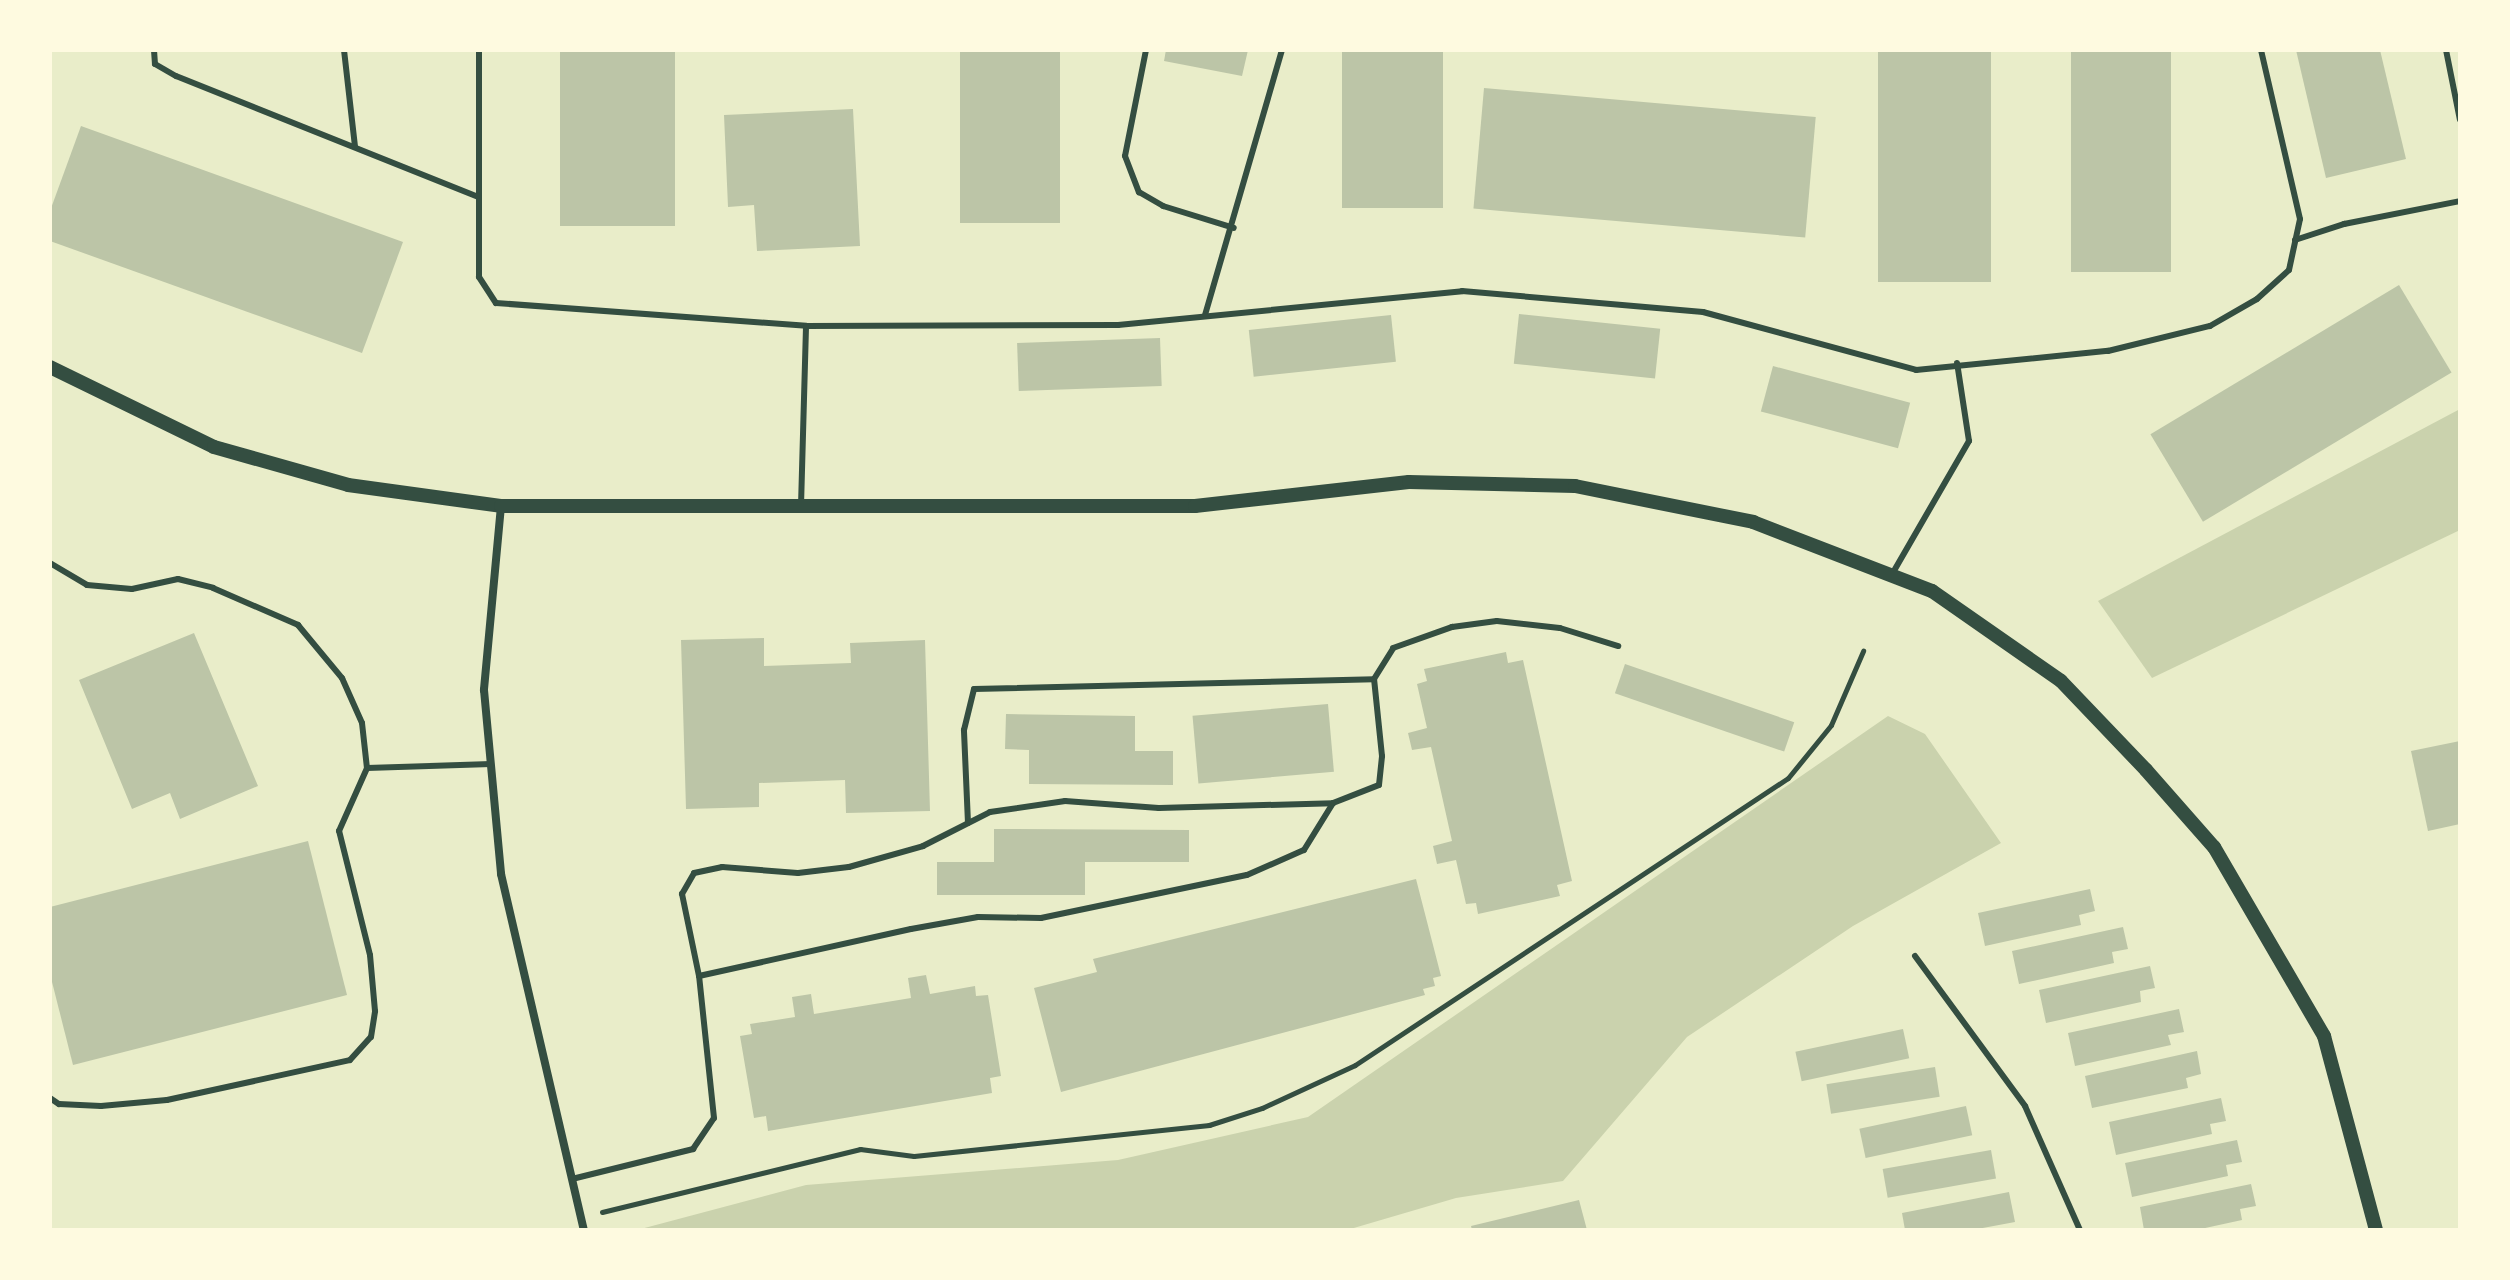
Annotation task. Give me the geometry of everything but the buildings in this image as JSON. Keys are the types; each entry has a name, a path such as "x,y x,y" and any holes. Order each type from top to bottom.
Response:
{"street":[{"path":"54,369 214,447 348,485 501,506 801,510 1195,506 1409,482 1575,486 1753,522 1932,591 2061,681 2214,847 2324,1036 2376,1230"},
{"path":"501,506 484,690 501,874 584,1230"}],"lane":[{"path":"154,50 155,64 176,76 478,197"},
{"path":"344,50 355,146"},
{"path":"479,50 479,277 496,303 806,326 1118,325 1462,291 1703,312 1863,360 1916,370 1957,363 2108,351 2210,326 2257,299 2289,270 2300,219 2261,50"},
{"path":"1146,50 1125,156 1139,192 1163,206 1234,228"},
{"path":"1205,315 1234,228 1282,50"},
{"path":"2446,50 2460,120"},
{"path":"2295,240 2344,224 2460,201"},
{"path":"801,510 806,326"},
{"path":"1891,576 1969,441 1957,363"},
{"path":"50,563 87,585 132,589 178,579 213,588 298,625 342,678 362,723 367,768 339,831 370,955 375,1011 371,1037 350,1060 167,1100 101,1106 59,1104 50,1098"},
{"path":"572,1179 693,1149 714,1118 699,976 682,894 694,873 722,867 798,873 849,867 923,846 990,812 1065,801 1159,808 1333,803 1379,785 1382,756 1374,679 1393,648 1452,627 1482,623 1560,628 1618,646"},
{"path":"968,823 964,730 974,689 1374,679"},
{"path":"367,768 491,764"},
{"path":"699,976 911,929 978,917 1041,918 1247,875 1304,850 1333,803"},
{"path":"1915,956 2025,1106 2080,1230"}],"path":[{"path":"581,1219 860,1149 914,1156 1209,1125 1262,1108 1355,1065 1788,778 1831,725 1863,651"}],"green space":[{"path":"2460,409 2460,530 2152,678 2098,601"},
{"path":"1888,716 1925,734 2001,843 1853,926 1687,1037 1563,1181 1456,1198 1347,1230 637,1230 806,1185 1118,1160 1308,1117"}]}
